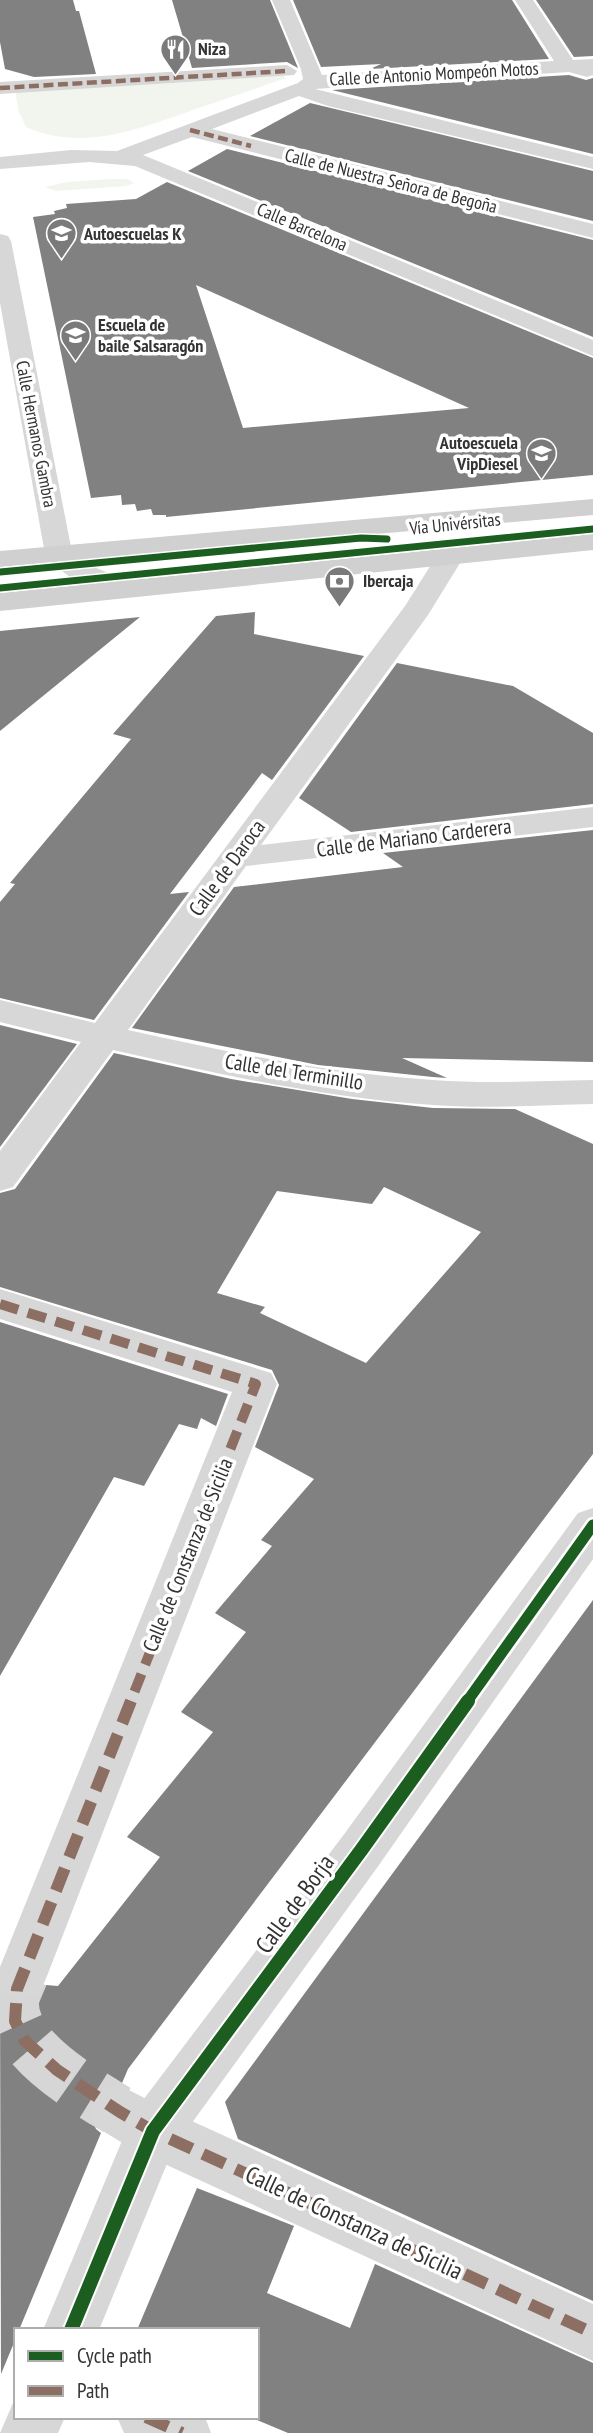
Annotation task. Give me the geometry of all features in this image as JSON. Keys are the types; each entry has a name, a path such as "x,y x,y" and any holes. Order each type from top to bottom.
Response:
{"main road":[{"name":"Vía Univérsitas","path":"0,559 593,508"},
{"path":"450,555 464,532 485,517"},
{"name":"Vía Univérsitas","path":"0,602 593,542"}],"street":[{"path":"281,0 311,69 305,85 328,100 593,163"},
{"path":"524,0 567,66 593,72"},
{"name":"Calle de Antonio Mompeón Motos","path":"122,156 305,85 593,65"},
{"path":"0,88 287,71"},
{"name":"Calle de Nuestra Señora de Begoña","path":"190,130 593,231"},
{"name":"Calle Barcelona","path":"0,163 122,156 163,170 593,349"},
{"name":"Calle Hermanos Gambra","path":"0,241 59,554"},
{"path":"59,554 69,565 82,573 124,589"},
{"name":"Calle de Daroca","path":"0,1178 418,609 450,555"},
{"name":"Calle de Mariano Carderera","path":"234,858 593,817"},
{"name":"Calle del Terminillo","path":"0,1011 106,1037 272,1072 414,1091 495,1094 593,1092"},
{"name":"Calle de Constanza de Sicilia","path":"0,1304 256,1384 22,1976"},
{"name":"Calle de Borja","path":"72,2328 135,2121 362,1849 593,1525"},
{"name":"Calle de Constanza de Sicilia","path":"135,2121 593,2333"},
{"path":"150,2419 182,2433"}],"shaded area":[{"path":"278,72 286,78 152,124 89,138 68,138 26,127 18,110 15,87"},
{"path":"127,179 134,183 126,186 56,191 45,187 67,182"}],"building":[{"path":"0,0 73,0 76,11 79,11 96,74 34,77 5,69 0,42"},
{"path":"172,0 270,0 298,68 287,62 192,68"},
{"path":"293,0 512,0 549,59 370,69 381,64 321,67"},
{"path":"536,0 593,0 593,56 574,57"},
{"path":"569,75 586,80 593,78 593,154 332,90"},
{"path":"310,103 593,171 593,221 250,136"},
{"path":"227,149 593,240 593,337 188,171"},
{"path":"167,182 593,358 593,475 166,517 153,515 151,509 137,511 135,504 122,505 121,495 91,498 33,217 55,214 54,211 67,208 66,204 136,199","holes":["196,285 469,408 243,428"]},
{"path":"255,612 254,634 364,656 272,780 262,773 170,894 189,892 94,1020 0,998 0,902 15,884 10,883 131,739 113,734 216,616"},
{"path":"140,617 0,731 0,631"},
{"path":"397,663 513,686 593,733 593,804 351,832 299,798"},
{"path":"593,830 593,1062 402,1058 447,1078 433,1077 318,1065 132,1028 234,887 403,867 383,853"},
{"path":"0,1025 77,1044 0,1147"},
{"path":"114,1053 231,1079 352,1099 433,1108 515,1109 593,1144 593,1454 128,2069 122,2083 116,2082 96,2091 88,2111 96,2129 101,2133 20,2328 14,2328 14,2343 1,2374 0,1990 3,1995 23,2002 41,1995 46,1985 58,1986 160,1857 127,1837 213,1732 181,1712 246,1632 215,1613 272,1546 261,1540 314,1479 255,1447 279,1385 272,1370 0,1287 0,1193 15,1189","holes":["384,1187 481,1232 366,1363 260,1313 265,1307 217,1293 277,1191 372,1204"]},
{"path":"0,1322 228,1394 216,1426 201,1418 197,1429 179,1424 144,1486 114,1477 0,1676"},
{"path":"593,1600 593,2301 238,2139 225,2102"},
{"path":"197,2188 294,2226 267,2293 350,2328 375,2264 593,2363 593,2433 288,2433 257,2420 259,2328 138,2328"}],"tunnel":[{"path":"22,1976 13,2001 15,2019 23,2035 51,2066 117,2110"}],"marked path":[{"path":"0,88 287,71"},
{"path":"190,130 251,146"},
{"path":"0,1304 256,1384 17,1989 14,2015 17,2028 25,2041 57,2070 153,2131 593,2333"},
{"path":"150,2419 182,2433"}],"cycle path":[{"path":"0,588 593,529"},
{"path":"0,572 361,538 387,539"},
{"path":"72,2328 153,2131 362,1849 593,1525"}],"place":[{"name":"Niza","path":"175,76"},
{"name":"Autoescuelas K","path":"61,261"},
{"name":"Escuela de baile Salsaragón","path":"75,362"},
{"name":"Autoescuela VipDiesel","path":"541,480"},
{"name":"Ibercaja","path":"340,608"}]}
